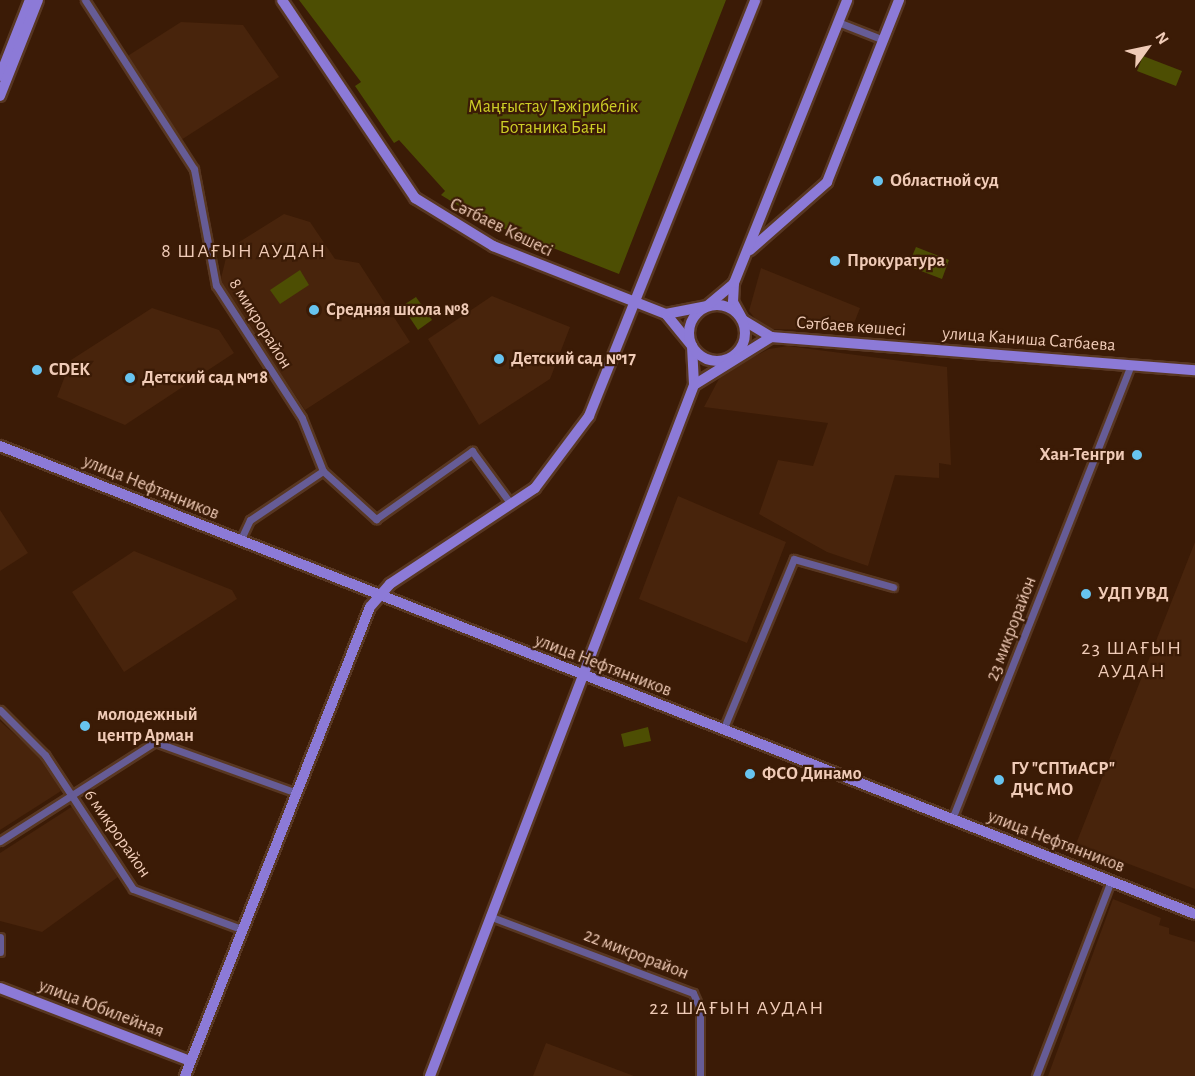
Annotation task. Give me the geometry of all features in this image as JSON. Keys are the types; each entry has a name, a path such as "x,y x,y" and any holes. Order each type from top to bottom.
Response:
{"main road":[{"path":"0,76 30,0"},
{"path":"0,96 38,0"},
{"name":"Сәтбаев Көшесі","path":"282,0 415,198 485,242 666,314"},
{"path":"185,1076 294,792 376,596 510,504 556,466 589,417 754,0"},
{"path":"430,1076 581,674 694,384 689,327 707,306 734,283 750,250 847,0"},
{"path":"750,250 827,182 899,0"},
{"path":"734,283 734,302 743,320 746,336 732,357 705,359 666,314 723,305 743,320"},
{"name":"Сәтбаев көшесі","path":"743,320 771,337 927,349"},
{"name":"Сәтбаев көшесі","path":"694,384 732,357 771,337"},
{"name":"улица Каниша Сатбаева","path":"927,349 1129,364"},
{"path":"1129,364 1195,370"},
{"name":"улица Нефтянников","path":"0,446 376,596 1195,914"},
{"name":"улица Юбилейная","path":"0,988 190,1061"}],"street":[{"name":"8 микрорайон","path":"85,0 194,169 216,285 302,418 323,471"},
{"path":"838,22 884,40"},
{"name":"23 микрорайон","path":"952,819 1098,450 1129,364"},
{"path":"240,541 250,520 323,471 376,519 472,451 510,504"},
{"path":"723,730 794,559 893,587"},
{"name":"6 микрорайон","path":"0,710 45,755 133,889 241,929"},
{"path":"0,841 154,742 294,792"},
{"path":"1036,1076 1111,881"},
{"name":"22 микрорайон","path":"489,916 693,993 700,1009 700,1076"},
{"path":"0,937 0,952"}],"shaded area":[{"path":"181,22 243,25 279,77 181,140 126,57"},
{"name":"Средняя школа №8","path":"284,214 310,222 335,259 359,263 410,342 305,410 220,283 228,249"},
{"path":"761,268 860,308 851,331 771,329 757,321 749,311"},
{"name":"Детский сад №17","path":"492,296 570,327 550,379 479,425 428,339"},
{"name":"Детский сад №18","path":"152,308 219,330 234,353 125,425 57,397 71,360"},
{"path":"788,346 947,367 951,465 939,463 939,478 895,475 868,566 827,552 759,514 778,460 813,466 828,423 704,407 722,373 769,349"},
{"path":"678,496 786,542 747,643 639,599"},
{"path":"0,510 28,553 0,571"},
{"path":"1195,542 1195,889 1076,844"},
{"path":"134,551 232,590 237,599 124,672 72,592"},
{"path":"0,721 43,760 61,791 0,830"},
{"path":"73,806 118,877 42,932 0,921 0,853"},
{"path":"1113,899 1161,918 1159,925 1169,928 1169,934 1195,942 1195,1076 1048,1076"},
{"path":"546,1043 634,1076 533,1076"}],"green space":[{"name":"Маңғыстау Тәжірибелік Ботаника Бағы","path":"299,0 726,0 619,274 482,220 441,195 445,191 399,140 394,143 355,86 361,82"},
{"path":"1143,56 1182,71 1176,86 1137,71"},
{"path":"916,247 949,260 942,279 908,266"},
{"path":"300,270 309,285 280,304 270,290"},
{"path":"416,297 432,320 418,330 402,306"},
{"path":"648,727 651,741 624,747 621,734"}],"place":[{"name":"Областной суд","path":"878,181"},
{"name":"Прокуратура","path":"835,261"},
{"name":"Средняя школа №8","path":"314,310"},
{"name":"Детский сад №17","path":"499,359"},
{"name":"CDEK","path":"37,370"},
{"name":"Детский сад №18","path":"130,378"},
{"name":"Хан-Тенгри","path":"1137,455"},
{"name":"УДП УВД","path":"1086,594"},
{"name":"молодежный центр Арман","path":"85,726"},
{"name":"ФСО Динамо","path":"750,774"},
{"name":"ГУ \"СПТиАСР\" ДЧС МО","path":"999,780"}],"district":[{"name":"8 ШАҒЫН АУДАН","path":"244,251"},
{"name":"23 ШАҒЫН АУДАН","path":"1132,660"},
{"name":"22 ШАҒЫН АУДАН","path":"737,1008"}]}
